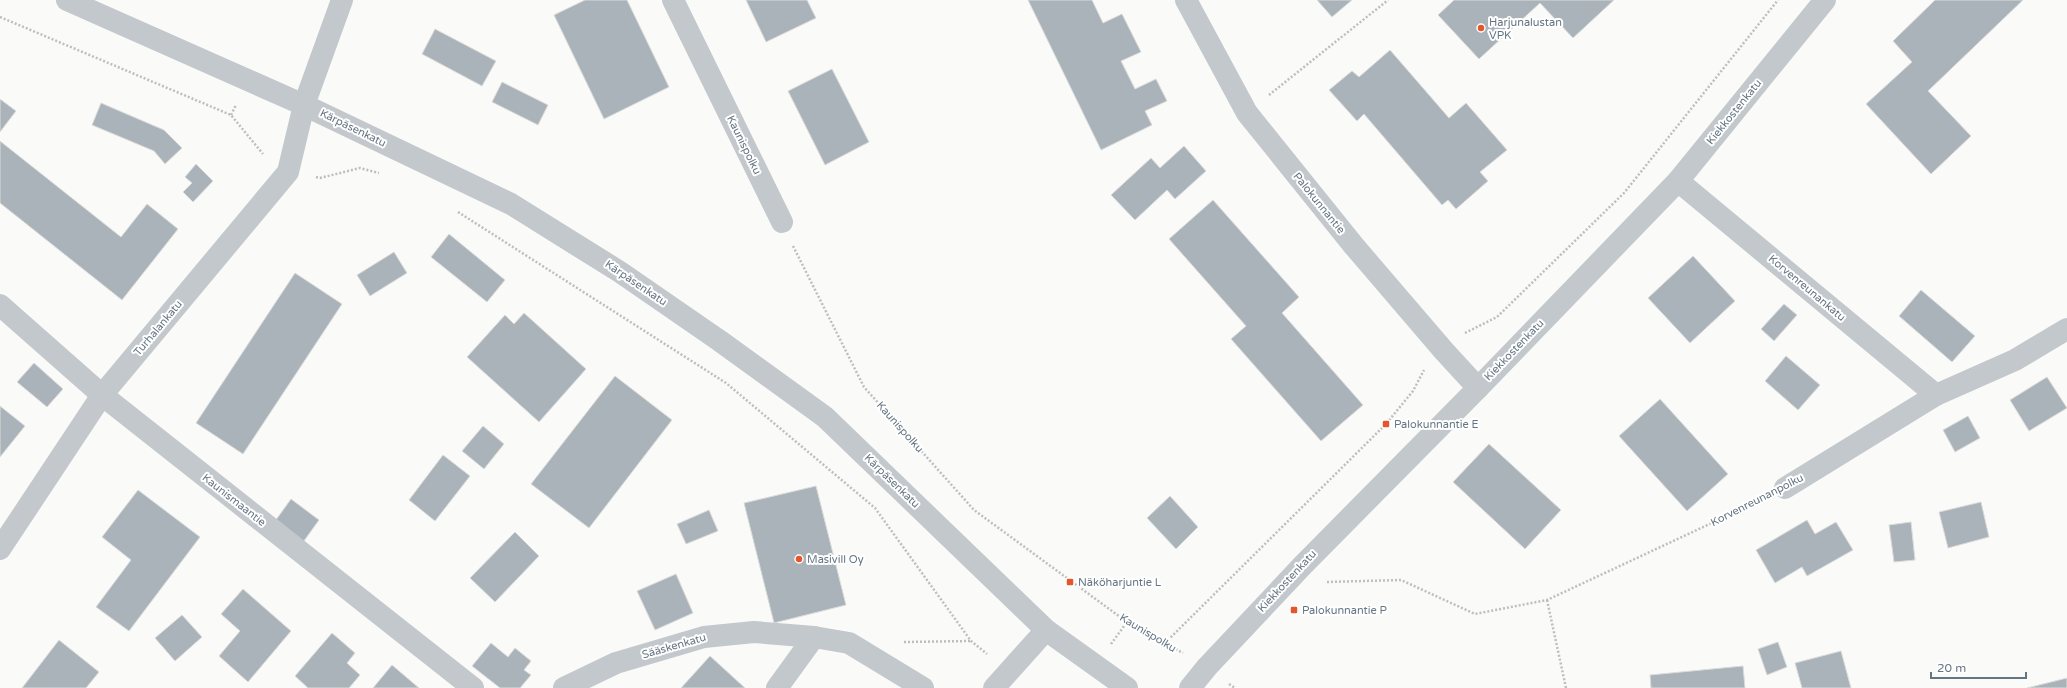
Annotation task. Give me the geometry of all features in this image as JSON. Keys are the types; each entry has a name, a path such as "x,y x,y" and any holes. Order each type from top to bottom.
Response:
{"street":[{"name":"Kärpäsenkatu","path":"67,0 304,105 511,204 620,272 720,341 825,417 1046,630 1126,688"},
{"name":"Turhalankatu","path":"0,549 102,396 288,172 304,105 342,0"},
{"name":"Kaunispolku","path":"673,0 782,222"},
{"name":"Palokunnantie","path":"1186,0 1247,113 1354,246 1444,351 1478,388"},
{"name":"Kiekkostenkatu","path":"1190,688 1207,667 1302,564 1478,388 1678,181 1825,0"},
{"name":"Korvenreunankatu","path":"1678,181 1936,395"},
{"name":"Kaunismaantie","path":"0,305 102,396 473,688"},
{"name":"Korvenreunanpolku","path":"1785,488 1936,395 2015,360 2067,329"},
{"path":"1001,680 1046,630"},
{"name":"Sääskenkatu","path":"564,688 616,663 704,637 754,632 814,637 849,643 923,688"},
{"path":"777,688 814,637"}],"path":[{"path":"1247,113 1388,0"},
{"path":"1165,643 1386,424 1413,391 1425,368 1465,333 1497,317 1624,193 1778,0"},
{"path":"0,17 231,115 261,153 288,172 320,178 360,168 380,174"},
{"path":"456,210 732,388 875,508 971,642 1001,680"},
{"name":"Kaunispolku","path":"782,222 864,387 974,510 1127,622 1207,667"},
{"name":"Korvenreunanpolku","path":"1325,582 1401,580 1475,614 1547,600 1785,488"},
{"path":"1547,600 1566,688"},
{"path":"902,642 971,642"},
{"path":"1229,684 1234,679"}],"building":[{"path":"585,0 627,0 669,87 604,119 554,15"},
{"path":"746,0 807,0 816,18 766,42"},
{"path":"1028,0 1092,0 1103,23 1122,14 1141,52 1121,61 1135,89 1156,79 1167,101 1145,111 1152,125 1101,150"},
{"path":"1317,0 1352,0 1332,17"},
{"name":"Harjunalustan VPK","path":"1454,0 1614,0 1573,38 1540,3 1479,59 1438,15"},
{"path":"1935,0 2023,0 1928,91 1971,136 1931,174 1866,104 1912,62 1893,41"},
{"path":"435,29 496,61 482,86 422,54"},
{"path":"1390,50 1449,118 1466,103 1507,150 1480,172 1488,181 1456,209 1448,200 1442,205 1364,114 1357,121 1329,90 1352,71 1359,77"},
{"path":"832,69 869,142 825,165 788,91"},
{"path":"502,82 548,105 538,125 492,102"},
{"path":"0,99 16,111 0,132"},
{"path":"101,103 164,130 182,148 165,164 154,151 92,125"},
{"path":"0,141 121,237 147,204 178,229 122,300 0,203"},
{"path":"1184,146 1206,171 1175,199 1167,190 1135,220 1111,195 1151,158 1160,168"},
{"path":"196,164 213,181 193,202 183,192 192,183 185,177"},
{"path":"1213,200 1299,297 1282,313 1363,405 1321,441 1231,339 1246,326 1169,239"},
{"path":"449,234 505,280 487,302 431,257"},
{"path":"394,252 407,273 370,296 357,275"},
{"path":"1693,256 1735,301 1690,343 1648,298"},
{"path":"295,273 342,304 243,454 196,423"},
{"path":"1921,290 1975,336 1952,362 1899,316"},
{"path":"1784,304 1797,315 1774,341 1761,329"},
{"path":"524,313 586,369 539,422 467,357 505,315 514,324"},
{"path":"1786,356 1820,385 1798,410 1765,381"},
{"path":"34,363 63,389 47,407 17,382"},
{"path":"615,376 672,420 589,528 531,484"},
{"path":"2047,377 2067,408 2029,431 2010,400"},
{"path":"1660,399 1728,474 1687,511 1619,436"},
{"path":"0,406 25,426 0,457"},
{"path":"1968,416 1980,438 1955,452 1943,430"},
{"path":"483,426 504,444 484,469 462,451"},
{"path":"1489,444 1561,510 1525,549 1453,482"},
{"path":"443,455 470,476 435,521 409,500"},
{"path":"816,486 846,605 774,623 744,503"},
{"path":"138,490 200,537 129,631 96,607 131,560 102,537"},
{"path":"1170,496 1198,527 1176,549 1147,518"},
{"path":"291,499 319,520 301,545 273,524"},
{"path":"1981,502 1989,537 1948,548 1939,512"},
{"path":"709,510 718,531 686,544 677,524"},
{"path":"1807,520 1815,534 1836,522 1853,550 1807,576 1802,567 1775,583 1756,550"},
{"path":"1911,522 1915,560 1894,562 1889,525"},
{"path":"515,532 539,556 495,602 470,578"},
{"path":"676,574 693,613 655,630 637,591"},
{"path":"243,589 291,631 248,682 219,656 240,631 221,614"},
{"path":"182,615 202,637 175,661 155,638"},
{"path":"332,633 355,653 347,663 360,675 349,688 308,688 295,676"},
{"path":"59,640 99,672 86,688 22,688"},
{"path":"1778,642 1787,667 1767,675 1758,649"},
{"path":"491,643 508,657 515,648 531,661 524,670 531,675 520,688 500,688 472,666"},
{"path":"1841,651 1851,688 1802,688 1795,663"},
{"path":"710,656 745,688 681,688"},
{"path":"392,665 419,688 373,688"},
{"path":"1743,666 1745,688 1651,688 1650,675"},
{"path":"2067,678 2067,688 2027,688"}],"place":[{"name":"Harjunalustan VPK","path":"1481,28"},
{"name":"Palokunnantie E","path":"1386,424"},
{"name":"Masivill Oy","path":"799,559"},
{"name":"Näköharjuntie L","path":"1070,582"},
{"name":"Palokunnantie P","path":"1294,610"}]}
